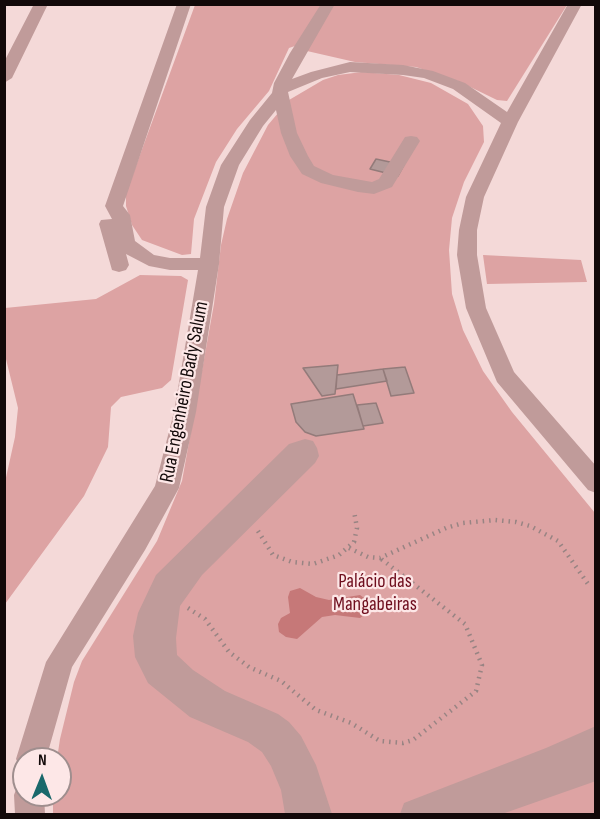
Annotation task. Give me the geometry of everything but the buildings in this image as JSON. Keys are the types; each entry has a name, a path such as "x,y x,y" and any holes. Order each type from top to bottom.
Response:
{"street":[{"path":"4,78 41,4"},
{"path":"119,265 109,232 108,217 114,206 184,4"},
{"path":"328,4 282,83 281,91 289,133 299,156 308,170 327,179 374,188 386,183 411,141"},
{"path":"575,4 510,122 475,197 468,230 467,255 476,308 505,376 596,483"},
{"path":"298,53 350,67 403,70 427,74 459,86 510,122"},
{"path":"281,91 317,75 350,67"},
{"name":"Rua Engenheiro Bady Salum","path":"35,747 60,662 136,542 167,488 185,412 209,264 215,207 230,165 256,124 281,91"},
{"path":"114,206 121,215 126,243 136,253 149,260 170,264 209,264"},
{"path":"300,814 296,790 282,756 272,742 258,732 200,706 174,688 158,674 149,657 147,636 151,613 165,583 297,451 305,448 307,456 193,567 170,597 164,614 162,638 164,657 168,666 183,679 215,701 279,732 291,746 305,776 317,814"},
{"path":"415,814 554,760 596,740"},
{"path":"460,814 596,766"}],"path":[{"path":"255,522 263,541 273,555 292,562 313,564 325,561 349,548 356,537 354,511"},
{"path":"349,548 368,557 380,558 463,523 495,520 516,522 530,526 558,541 568,551 588,584"},
{"path":"170,597 205,619 229,652 249,667 281,681 316,710 351,723 380,741 402,743 422,733 476,691 482,665 465,624 380,558"}],"green space":[{"path":"195,5 567,5 507,101 497,100 458,81 416,67 355,62 295,46 289,48 269,91 237,129 216,162 194,219 191,254 182,255 142,240 132,225 126,206 126,193"},
{"name":"Palácio das Mangabeiras","path":"362,72 399,75 431,83 468,104 483,126 484,142 464,182 452,218 449,250 452,294 463,330 483,371 512,412 595,513 595,814 53,814 53,807 72,807 72,747 59,747 74,682 82,661 157,541 182,481 214,304 221,245 227,219 243,173 268,125 289,100 323,80 338,75"},
{"path":"483,255 581,260 587,282 487,284"},
{"path":"140,275 181,276 188,280 171,380 162,388 121,397 111,407 108,447 84,496 5,604 5,482 15,437 18,408 5,355 5,308 96,299"}],"shaded area":[{"path":"300,588 316,597 329,600 360,595 368,601 368,612 360,618 335,615 322,617 297,639 286,637 279,632 278,624 281,618 290,613 288,597 290,591"}]}
